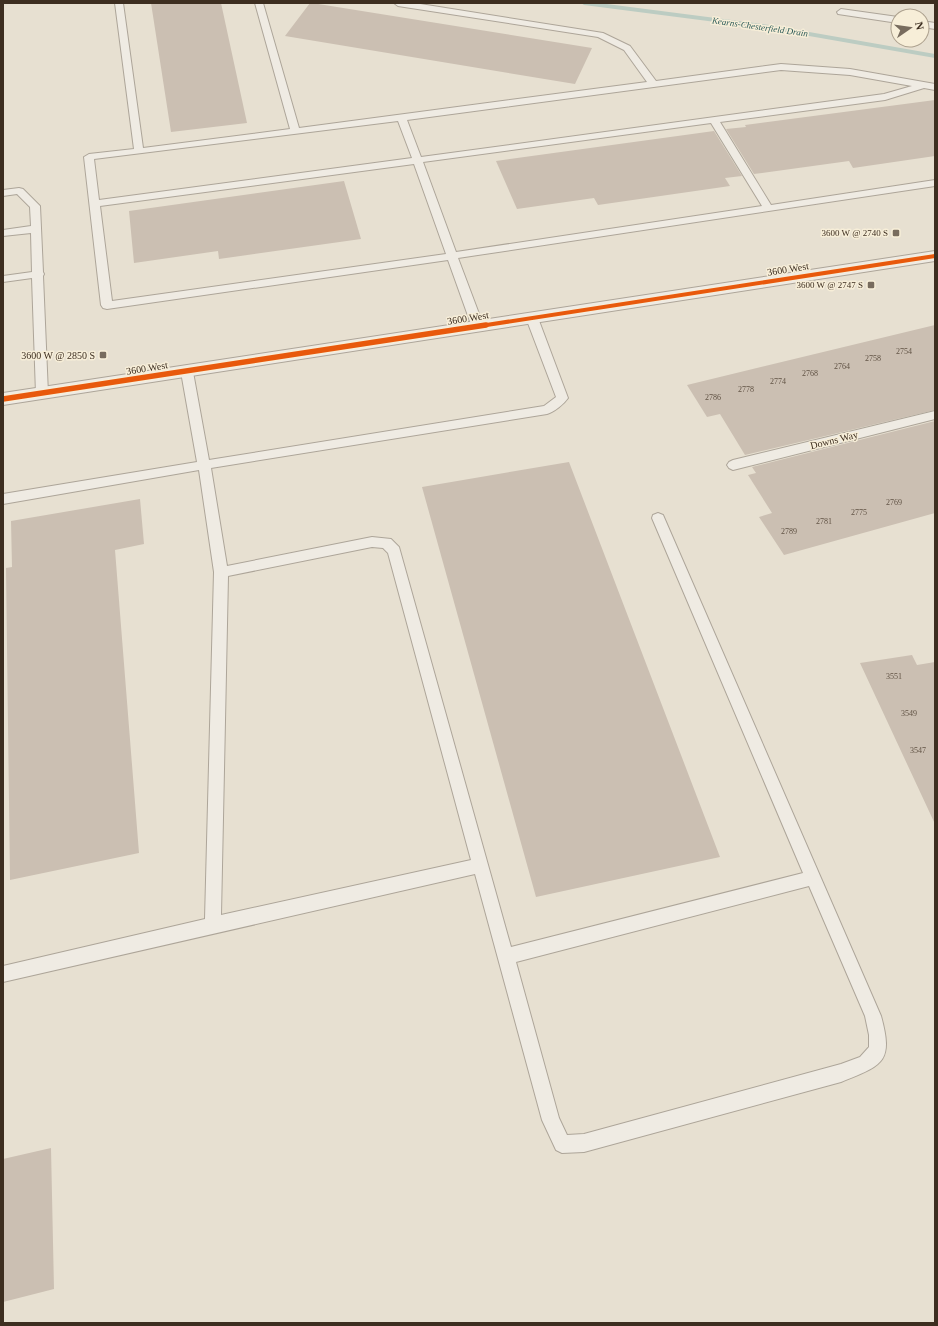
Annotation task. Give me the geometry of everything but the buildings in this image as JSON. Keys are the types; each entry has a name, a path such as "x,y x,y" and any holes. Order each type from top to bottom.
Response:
{"street":[{"name":"3600 West","path":"3,399 187,372 935,256"}],"lane":[{"path":"119,3 138,151"},
{"path":"260,3 295,132"},
{"path":"398,3 600,35 627,48 653,84"},
{"path":"841,12 890,19"},
{"path":"935,87 850,72 782,67 295,132 88,157 107,305 452,256 935,183"},
{"path":"94,204 885,97 923,85"},
{"path":"402,118 478,327"},
{"path":"714,120 768,208"},
{"path":"3,193 19,191 35,206 42,394"},
{"path":"3,233 36,229"},
{"path":"3,279 38,274"},
{"path":"3,499 547,410 562,398 532,318"},
{"path":"187,372 221,572 213,925"},
{"name":"Downs Way","path":"733,465 935,415"},
{"path":"221,572 372,542 386,543 394,551 551,1120 562,1144 584,1142 841,1074 866,1063 878,1051 878,1035 873,1016 658,518"},
{"path":"3,974 213,925 481,866"},
{"path":"506,956 813,878"}],"waterway":[{"name":"Kearns-Chesterfield Drain","path":"584,3 769,27 935,56"}],"cycle path":[{"path":"3,399 935,256"}],"place":[{"name":"3600 W @ 2740 S","path":"896,233"},
{"name":"3600 W @ 2747 S","path":"871,285"},
{"name":"3600 W @ 2850 S","path":"103,355"}]}
